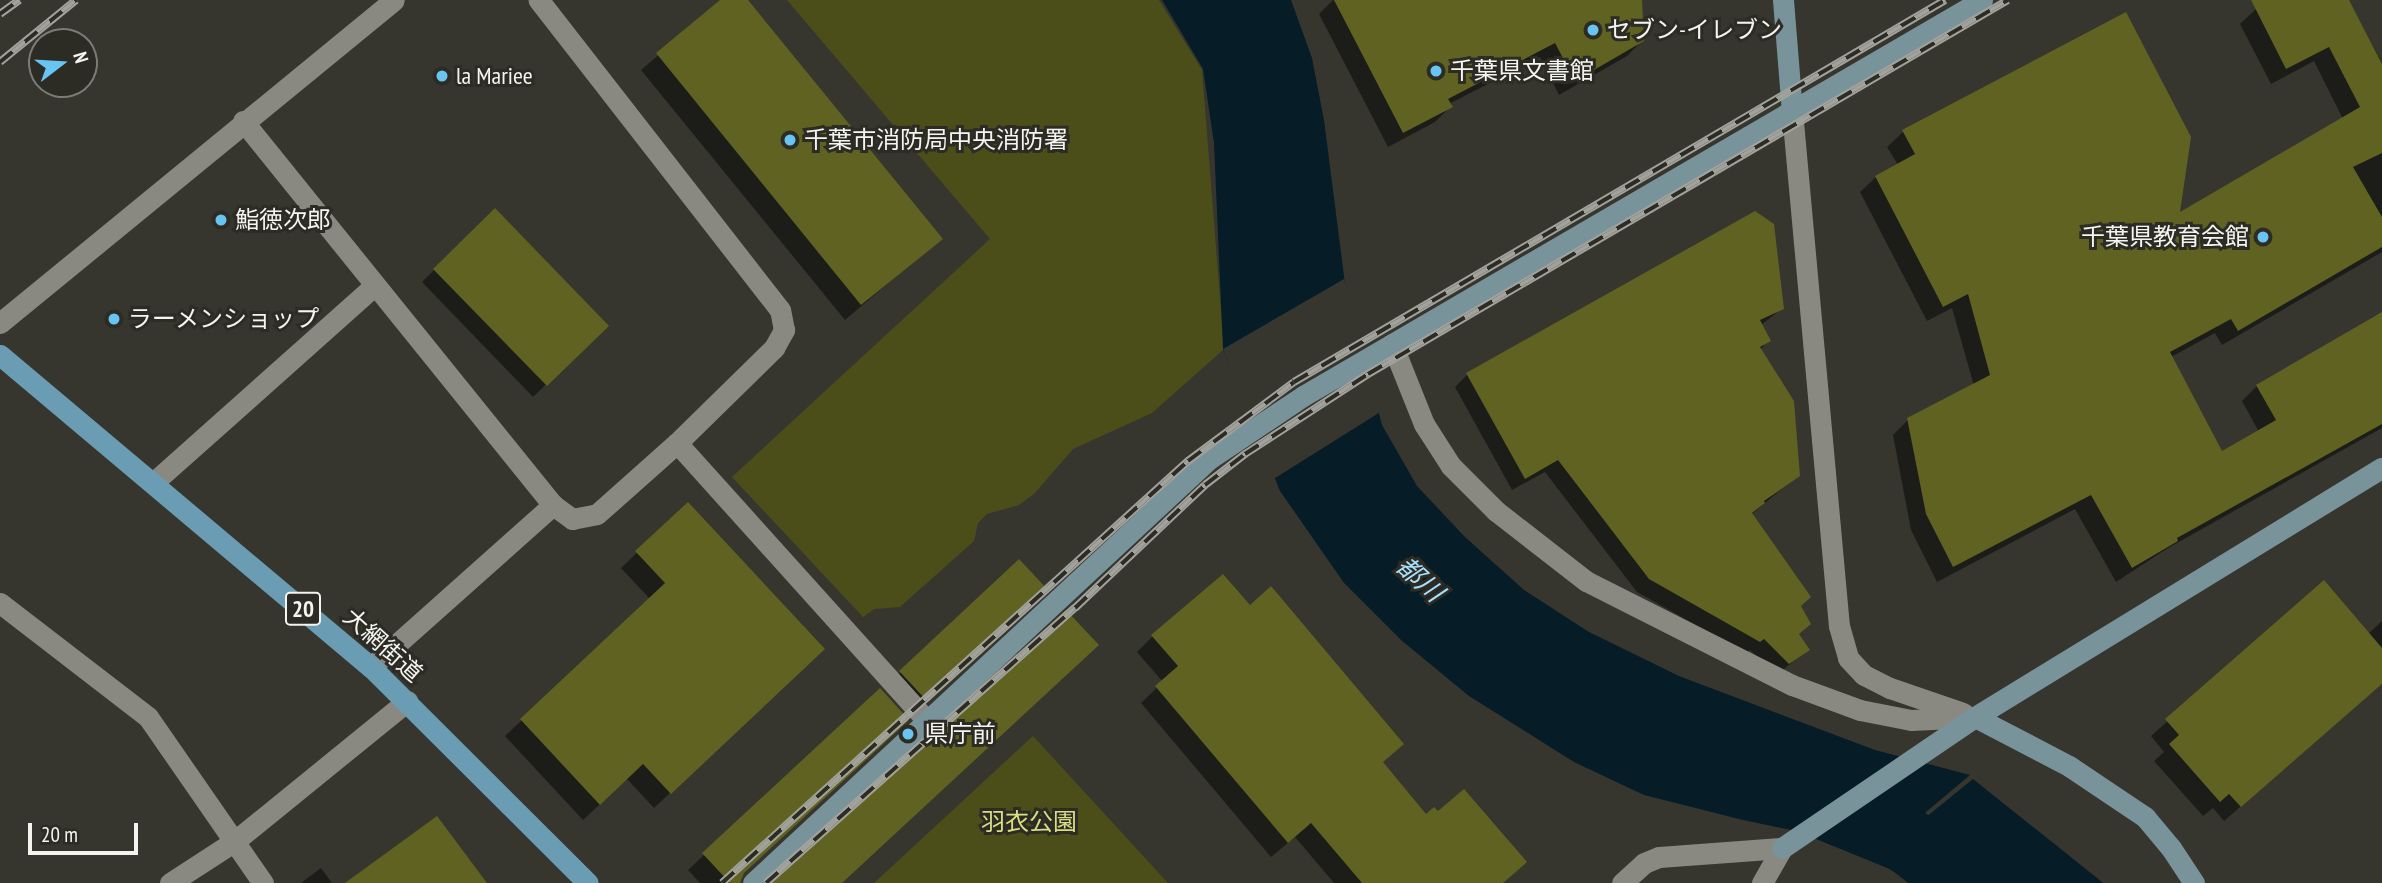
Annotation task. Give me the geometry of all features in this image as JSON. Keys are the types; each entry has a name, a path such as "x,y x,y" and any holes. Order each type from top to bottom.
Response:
{"main road":[{"name":"大網街道","path":"0,355 155,482 371,667 588,883"}],"street":[{"path":"0,323 243,121 394,0"},
{"path":"243,121 553,505 572,519 597,514 677,443 774,348 784,330 780,310 539,0"},
{"path":"1783,0 1839,626 1848,658 1864,675 1890,688 1975,718 2069,766 2145,817 2194,883"},
{"path":"753,883 1209,459 1303,396 1982,0"},
{"path":"155,482 374,286"},
{"path":"1392,344 1424,424 1451,466 1496,512 1586,581 1791,685 1860,710 1911,720 1975,718"},
{"path":"677,443 927,721"},
{"path":"1762,883 1782,848 1975,718 2382,468"},
{"path":"371,667 553,505"},
{"path":"0,603 148,717 263,883"},
{"path":"170,883 235,841 407,701"},
{"path":"1622,883 1644,863 1659,857 1782,848"}],"green space":[{"path":"787,0 1159,0 1202,70 1224,349 1152,413 1073,449 1034,494 1019,505 987,514 978,523 974,541 900,607 874,609 863,617 732,477 990,239"},
{"name":"羽衣公園","path":"1033,736 1168,883 874,883"}],"water":[{"path":"1162,0 1291,0 1312,58 1324,120 1345,284 1382,425 1417,486 1464,536 1524,590 1589,632 1679,676 1875,750 1970,775 1882,849 1743,820 1644,795 1574,762 1469,696 1401,640 1344,583 1280,491 1223,349 1214,143 1203,69"},
{"path":"1973,779 2103,883 1908,883 1877,857"}],"pier":[{"path":"1344,279 1382,411 1272,480 1223,349"}],"building":[{"path":"720,0 748,0 943,239 861,305 656,53"},
{"name":"千葉県文書館","path":"1334,0 1642,0 1644,41 1575,81 1555,43 1448,99 1453,107 1403,133"},
{"path":"2251,0 2349,0 2382,64 2382,153 2353,167 2382,217 2382,247 2238,331 2231,319 2170,352 2222,451 2276,420 2256,385 2382,312 2382,424 2177,538 2178,541 2132,568 2091,495 1953,567 1926,514 1907,418 1990,375 1968,294 1943,307 1875,176 1915,154 1902,130 2126,12 2191,137 2180,212 2360,107 2329,47 2286,69"},
{"path":"495,208 609,326 547,386 433,269"},
{"path":"1755,211 1774,224 1784,309 1760,320 1771,341 1760,347 1794,401 1800,476 1764,501 1765,503 1752,513 1811,597 1801,606 1811,624 1799,634 1810,650 1789,664 1764,639 1760,642 1649,579 1558,460 1525,479 1466,373"},
{"path":"688,502 825,649 671,794 643,764 600,805 520,719 665,583 635,551"},
{"path":"1019,559 1048,590 928,702 899,671"},
{"path":"1223,574 1250,605 1271,586 1404,744 1383,762 1426,814 1434,807 1438,811 1464,789 1527,862 1503,883 1362,883 1311,823 1288,843 1155,686 1178,666 1151,635"},
{"path":"2324,580 2382,648 2382,684 2241,807 2229,794 2220,802 2169,744 2179,735 2165,719"},
{"path":"1066,610 1099,645 842,883 772,883"},
{"path":"880,688 909,720 744,873 740,883 730,883 702,853"},
{"path":"437,816 487,883 345,883"}],"waterway":[{"name":"都川","path":"1810,801 1906,840 1966,883"}],"railway":[{"path":"0,14 19,0"},
{"path":"0,62 76,0"},
{"path":"722,883 1188,461 1294,382 1945,0"},
{"path":"766,883 1075,608 1205,485 1245,454 1368,374 2008,0"}],"place":[{"name":"セブン-イレブン","path":"1593,30"},
{"name":"千葉県文書館","path":"1436,71"},
{"name":"la Mariee","path":"442,76"},
{"name":"千葉市消防局中央消防署","path":"790,140"},
{"name":"鮨徳次郎","path":"221,220"},
{"name":"千葉県教育会館","path":"2263,237"},
{"name":"ラーメンショップ","path":"114,319"},
{"name":"県庁前","path":"908,734"}]}
